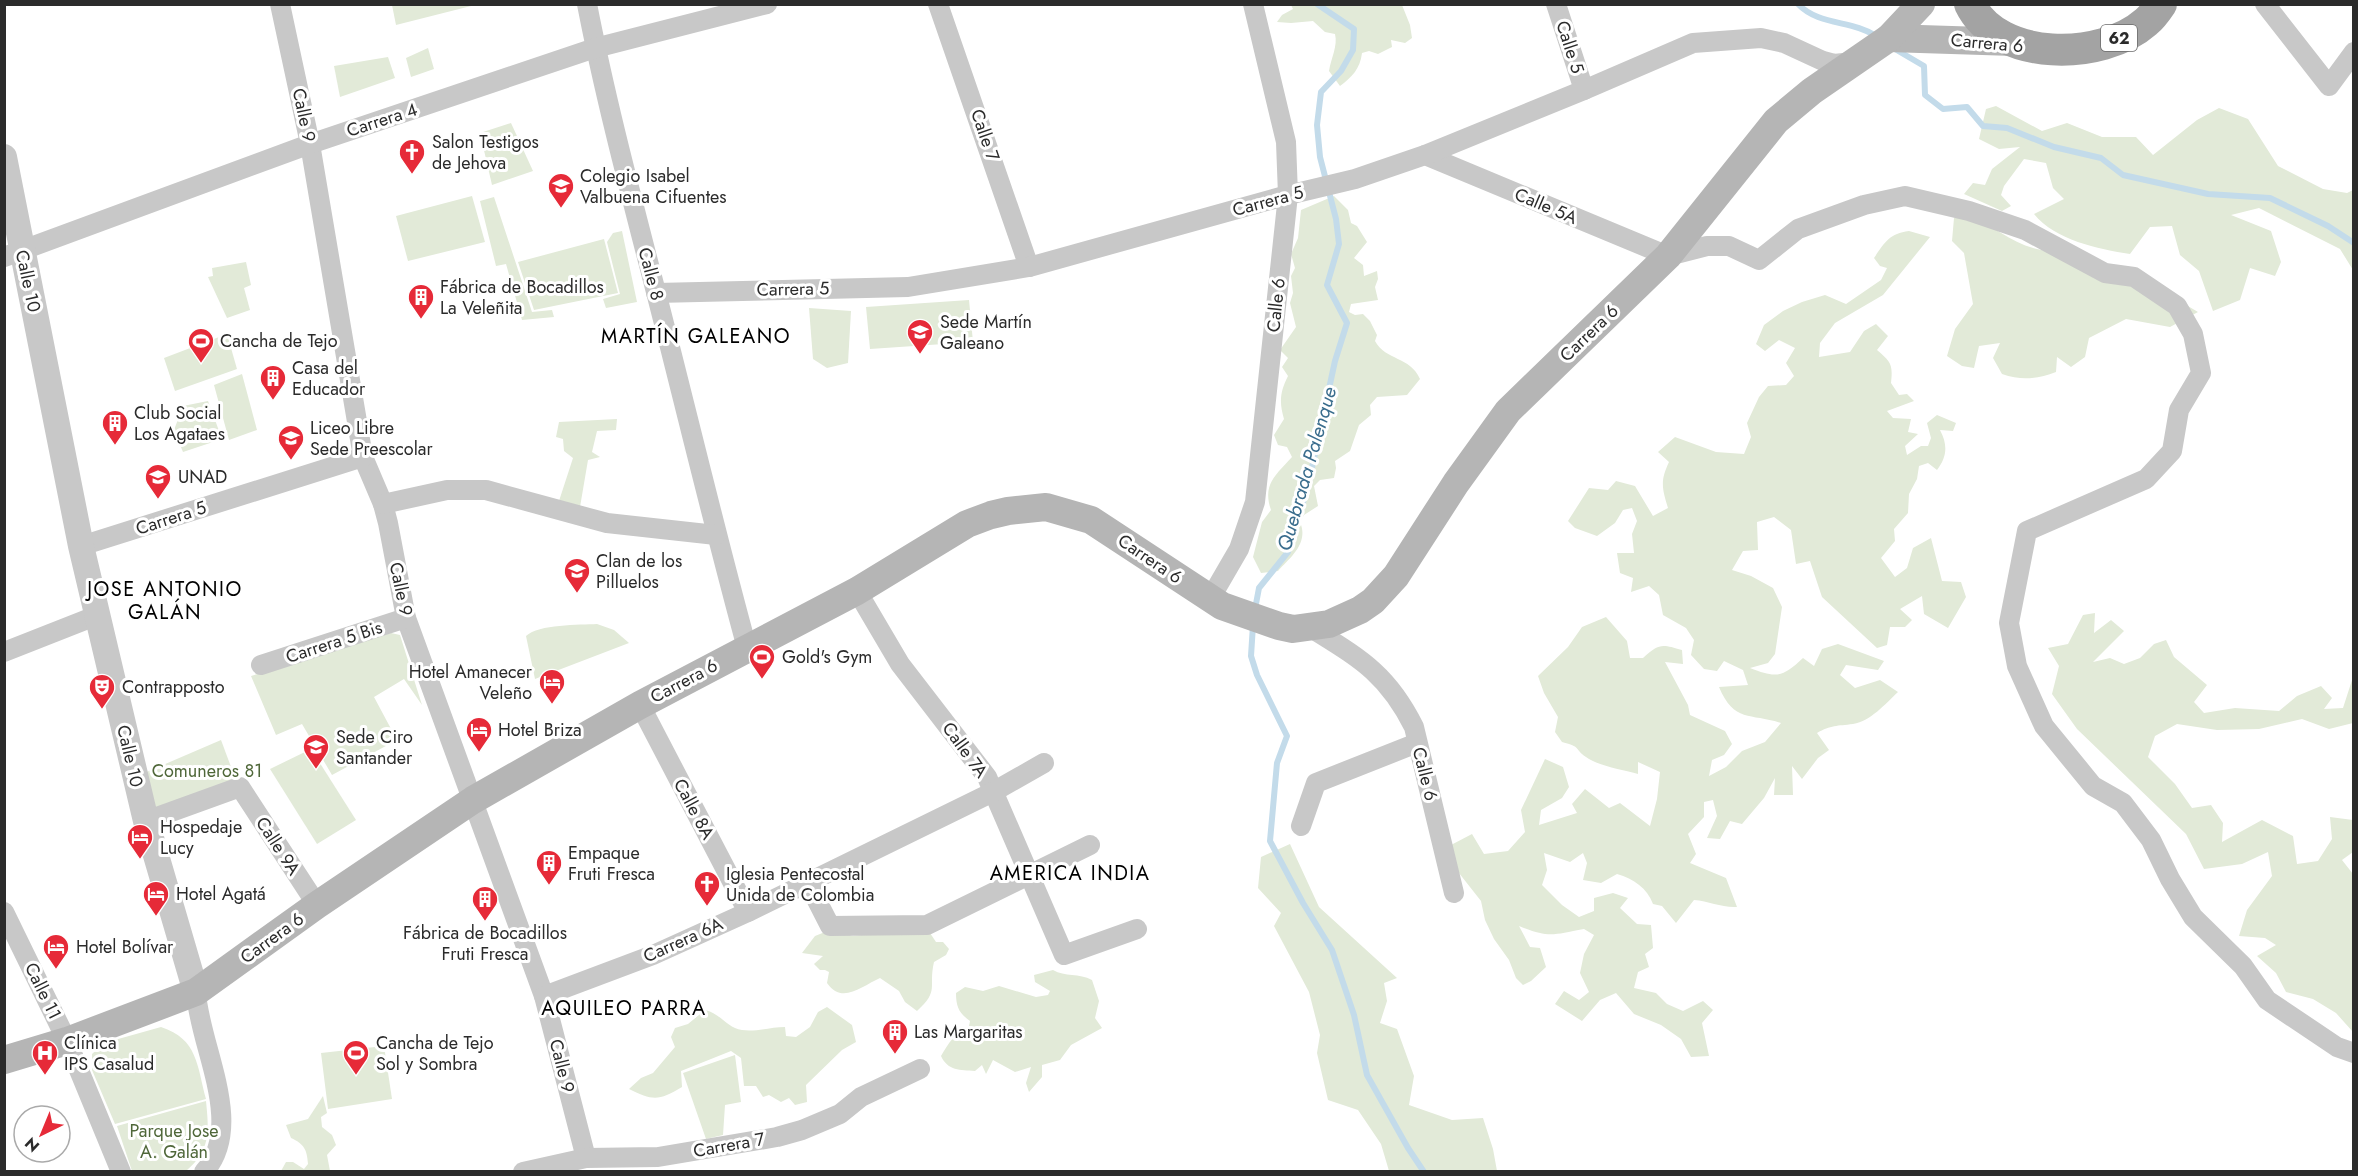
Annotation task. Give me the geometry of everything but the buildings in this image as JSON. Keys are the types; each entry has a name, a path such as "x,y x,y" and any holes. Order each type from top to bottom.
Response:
{"main road":[{"path":"1889,38 1921,4"},
{"name":"62","path":"1970,4 1979,21 1986,28 2014,42"},
{"name":"Carrera 6","path":"4,1060 67,1041 196,993 317,905 473,800 640,705 857,591 967,524 1008,511 1046,507 1092,520 1219,604 1293,630 1345,618 1374,601 1386,589 1456,483 1508,411 1668,256 1776,121 1812,91 1889,38 2014,42 2048,49 2082,48 2116,39 2146,22 2161,4"}],"street":[{"name":"Calle 9","path":"280,4 310,144 363,457 383,504 406,618 544,996 586,1158"},
{"name":"Calle 8","path":"586,4 716,535 747,648"},
{"name":"Carrera 4","path":"14,254 310,144 595,48 767,4"},
{"name":"Calle 7","path":"938,4 1029,267"},
{"name":"Calle 6","path":"1219,604 1255,502 1288,195 1286,142 1253,4"},
{"name":"Calle 5","path":"1556,4 1584,90"},
{"path":"2265,4 2329,86 2354,52"},
{"name":"Carrera 5","path":"656,293 908,287 1029,267 1288,195 1355,179 1425,155 1693,43 1761,38 1784,44 1834,64 1856,61"},
{"name":"Calle 5A","path":"1425,155 1668,256"},
{"name":"Calle 10","path":"4,157 14,254 146,821 196,993 197,1010 218,1091 221,1134 216,1152 204,1172"},
{"path":"1668,256 1707,246 1729,246 1759,260 1798,230 1864,205 1905,196 1969,211 2025,230 2105,273 2134,277 2176,306 2193,334 2200,373 2179,410 2172,451 2146,479 2027,531 2009,623 2017,666 2044,726 2093,786 2122,803 2151,840 2170,879 2193,917 2242,966 2267,1000 2337,1047 2354,1053"},
{"name":"Carrera 5","path":"81,546 363,457"},
{"path":"383,504 447,489 486,490 607,523 716,535"},
{"name":"Calle 7A","path":"857,591 900,664 987,777 1064,955 1137,929"},
{"path":"4,652 98,615"},
{"name":"Carrera 5 Bis","path":"261,665 406,618"},
{"name":"Calle 6","path":"1311,627 1353,653 1383,678 1406,709 1414,727 1454,893"},
{"name":"Calle 8A","path":"640,705 748,912"},
{"path":"1301,826 1317,783 1417,743"},
{"name":"Carrera 6A","path":"544,996 653,955 748,912 993,792 1044,763"},
{"name":"Calle 9A","path":"146,821 240,787 317,905"},
{"path":"808,883 830,926 927,925 1090,845"},
{"name":"Calle 11","path":"4,912 67,1041 121,1172"},
{"name":"Carrera 7","path":"523,1172 586,1158 657,1157 802,1130 840,1114 861,1097 920,1069"}],"green space":[{"path":"475,4 396,25 392,5"},
{"path":"1291,5 1402,5 1410,25 1412,38 1405,43 1391,40 1392,47 1378,54 1369,51 1362,53 1355,72 1340,86 1329,71 1335,48 1335,34 1325,32 1313,21 1277,22 1282,15 1293,9"},
{"path":"428,48 434,69 411,77 406,58"},
{"path":"388,57 395,78 340,97 334,66"},
{"path":"1996,106 2042,131 2067,123 2102,137 2136,137 2153,155 2197,120 2219,108 2248,119 2278,166 2323,189 2347,193 2353,190 2353,270 2340,249 2259,208 2231,215 2271,231 2281,262 2275,276 2250,268 2240,300 2213,311 2199,271 2180,255 2172,226 2150,227 2130,254 2078,242 2053,231 2043,223 2034,214 2064,199 2053,188 2046,163 2024,159 2004,186 2001,195 2011,206 2002,211 1964,194 1973,183 1985,185 1992,169 2020,147 1999,149 1979,139 1986,109"},
{"path":"511,123 533,171 492,185 480,133"},
{"path":"472,196 485,242 408,261 396,216"},
{"path":"1334,196 1348,210 1351,223 1357,226 1367,242 1354,258 1363,265 1364,276 1377,271 1378,279 1375,287 1378,300 1351,304 1349,312 1355,315 1363,314 1370,321 1377,335 1375,341 1380,347 1410,366 1420,379 1407,395 1377,397 1370,405 1371,415 1359,425 1350,451 1335,461 1334,478 1320,480 1314,486 1318,506 1304,515 1300,522 1302,537 1297,549 1278,571 1261,573 1253,557 1262,522 1271,510 1269,487 1272,480 1292,457 1287,447 1278,445 1274,435 1284,419 1281,397 1288,376 1282,367 1288,358 1280,350 1296,327 1290,303 1293,293 1291,276 1295,268 1291,254 1298,238 1301,210"},
{"path":"494,197 532,312 552,310 554,317 522,320 506,264 496,266 480,201"},
{"path":"1969,214 2004,235 2032,248 2176,299 2198,312 2170,327 2126,319 2089,338 2085,357 2071,367 2057,357 2056,372 2042,376 2023,378 2002,374 1993,358 2000,343 1979,346 1974,368 1962,366 1947,356 1955,329 1973,304 1964,253 1952,241 1954,218"},
{"path":"622,231 637,302 606,308 603,299 620,294 607,242 613,233"},
{"path":"1909,231 1930,237 1883,295 1835,323 1820,343 1819,357 1850,352 1864,331 1876,324 1888,336 1877,350 1890,364 1891,383 1899,395 1907,394 1914,401 1887,411 1893,418 1911,419 1908,432 1918,434 1905,446 1907,455 1921,446 1928,446 1931,438 1927,423 1937,415 1956,423 1953,431 1940,430 1945,451 1937,470 1928,463 1919,466 1917,479 1909,494 1908,513 1894,529 1895,541 1881,558 1895,577 1907,568 1913,548 1931,538 1942,581 1961,582 1966,597 1948,628 1924,614 1922,596 1900,609 1912,620 1905,627 1890,627 1887,645 1877,648 1822,597 1810,561 1796,564 1791,530 1774,517 1757,522 1758,550 1743,551 1732,570 1751,576 1773,588 1782,607 1775,654 1768,663 1750,668 1773,675 1784,673 1803,658 1814,666 1822,649 1838,644 1884,661 1878,670 1846,665 1840,675 1855,688 1880,680 1898,692 1866,719 1853,724 1830,727 1817,733 1829,750 1818,758 1802,779 1792,766 1793,795 1774,795 1775,778 1764,798 1742,824 1730,821 1720,839 1707,838 1717,816 1713,800 1704,802 1704,817 1688,834 1696,854 1690,863 1726,878 1737,907 1694,900 1676,923 1662,906 1653,904 1643,889 1629,879 1617,874 1601,883 1583,880 1587,863 1583,853 1570,862 1544,853 1547,870 1542,885 1562,905 1579,917 1594,911 1594,898 1613,893 1628,898 1620,908 1637,924 1651,925 1653,948 1645,954 1649,967 1638,972 1634,988 1656,993 1667,1004 1683,1011 1703,1001 1713,1010 1702,1023 1709,1056 1691,1057 1681,1039 1661,1025 1634,1014 1616,993 1600,1000 1582,1021 1555,1004 1564,991 1579,1000 1589,992 1580,973 1584,954 1594,935 1584,929 1551,934 1519,926 1530,947 1540,948 1546,967 1523,985 1516,978 1509,960 1494,939 1485,920 1481,901 1455,868 1451,845 1472,834 1484,854 1508,851 1525,832 1521,810 1545,759 1563,767 1569,787 1562,798 1541,810 1539,825 1577,813 1572,804 1585,789 1609,808 1620,803 1650,826 1657,799 1660,772 1638,762 1638,774 1604,765 1586,757 1575,747 1562,742 1555,732 1558,717 1544,693 1538,676 1568,647 1582,627 1606,617 1627,641 1630,658 1643,658 1661,646 1682,650 1683,664 1665,662 1688,705 1690,715 1725,731 1732,744 1724,755 1712,760 1709,776 1726,767 1742,751 1765,742 1781,723 1737,712 1719,687 1748,685 1743,670 1724,661 1717,671 1704,669 1691,655 1694,640 1686,628 1663,615 1659,595 1649,586 1631,592 1633,578 1620,573 1617,553 1634,553 1632,534 1637,521 1632,508 1623,510 1615,523 1597,536 1575,528 1568,521 1589,488 1608,490 1616,481 1635,486 1653,516 1668,508 1663,485 1664,474 1669,462 1658,452 1675,437 1716,452 1744,454 1751,437 1747,423 1759,397 1768,386 1786,385 1794,376 1786,363 1795,348 1779,340 1765,351 1756,344 1764,325 1783,311 1825,295 1846,304 1881,280 1887,268 1880,266 1874,258 1888,240 1897,234"},
{"path":"604,239 618,293 534,310 518,262"},
{"path":"246,262 251,285 244,288 250,310 227,318 208,277 213,276 212,268"},
{"path":"969,300 973,342 870,349 866,307"},
{"path":"809,308 851,311 848,363 827,368 813,359"},
{"name":"Cancha de Tejo","path":"227,334 237,369 175,391 164,358"},
{"path":"242,374 257,430 229,440 214,385"},
{"path":"208,401 222,439 183,452 174,430 183,406"},
{"path":"617,419 616,430 597,431 592,452 600,457 588,460 580,507 559,501 573,458 564,451 563,439 556,437 559,422"},
{"path":"2095,613 2094,633 2111,620 2124,631 2093,662 2110,658 2124,664 2140,658 2154,644 2166,640 2174,657 2207,685 2194,702 2204,713 2235,708 2279,711 2297,696 2321,686 2332,698 2324,709 2343,708 2353,677 2353,723 2329,729 2302,719 2259,729 2217,730 2177,724 2155,736 2148,757 2175,784 2192,808 2211,805 2223,823 2222,842 2262,820 2293,836 2297,864 2318,861 2332,839 2330,817 2353,820 2353,852 2342,860 2353,874 2353,1032 2336,1013 2313,999 2286,992 2276,973 2257,956 2276,945 2265,938 2239,936 2247,910 2272,876 2268,852 2242,864 2204,869 2186,834 2077,729 2052,694 2059,666 2048,648 2068,644 2083,615"},
{"path":"597,624 614,630 629,643 535,679 526,636 549,627"},
{"path":"391,633 400,635 422,705 404,679 374,697 397,740 332,775 302,724 276,735 251,676"},
{"name":"Comuneros 81","path":"221,740 237,783 153,815 142,774"},
{"path":"311,749 356,820 317,844 270,769"},
{"path":"1290,844 1319,907 1397,978 1384,983 1387,1001 1380,1023 1397,1029 1414,1076 1409,1105 1452,1120 1483,1118 1497,1171 1389,1171 1381,1144 1358,1110 1328,1100 1317,1053 1320,1035 1309,992 1274,926 1281,913 1258,888 1261,857"},
{"path":"911,929 923,935 930,933 936,942 943,942 949,949 946,955 934,962 931,993 917,1011 905,1002 899,991 880,978 852,992 839,993 827,983 829,972 820,970 814,964 823,956 802,953 815,936 830,930 853,936"},
{"path":"1053,970 1092,980 1099,1001 1095,1018 1102,1028 1071,1045 1060,1060 1042,1065 1042,1077 1029,1092 1026,1083 1031,1067 1015,1072 993,1060 986,1074 982,1065 975,1071 955,1069 947,1065 941,1056 956,1035 969,1026 970,1021 959,1009 956,993 965,987 983,991 999,986 1036,997 1048,995 1050,991 1035,982 1034,975"},
{"path":"827,1007 852,1025 856,1042 842,1050 806,1085 807,1102 795,1105 789,1098 781,1102 769,1095 763,1097 756,1086 744,1086 741,1058 731,1051 681,1071 682,1087 667,1095 656,1098 644,1096 629,1089 641,1078 653,1073 675,1047 671,1037 675,1028 688,1024 705,1010 737,1029 785,1027 786,1036 796,1037 810,1027 818,1012"},
{"path":"161,1027 173,1032 189,1046 198,1065 206,1099 115,1124 92,1070 92,1054 104,1043"},
{"name":"Cancha de Tejo Sol y Sombra","path":"384,1046 392,1099 328,1109 321,1053"},
{"path":"735,1055 741,1102 725,1105 723,1135 706,1139 683,1073"},
{"path":"323,1096 327,1113 321,1117 322,1127 332,1135 336,1145 327,1155 330,1171 281,1171 286,1162 293,1162 304,1169 308,1164 304,1148 291,1138 286,1125 308,1119"},
{"name":"Parque Jose A. Galán","path":"206,1101 207,1139 200,1155 186,1171 132,1171 117,1126"}],"waterway":[{"name":"Quebrada Palenque","path":"1255,609 1259,588 1288,552 1308,486 1335,361 1347,323 1327,285 1339,244 1336,219 1320,157 1317,125 1321,92 1341,71 1353,50 1354,29 1317,4"},
{"path":"1798,4 1816,16 1857,27 1876,36"},
{"path":"1895,49 1924,66 1925,95 1943,109 1967,107 1983,126 2007,128 2054,147 2101,158 2123,175 2208,194 2270,198 2328,226 2354,243"},
{"name":"Quebrada Palenque","path":"1253,625 1251,656 1257,675 1287,736 1277,763 1270,841 1303,903 1332,950 1354,1015 1367,1075 1424,1172"}],"place":[{"name":"Salon Testigos de Jehova","path":"412,175"},
{"name":"Colegio Isabel Valbuena Cifuentes","path":"561,209"},
{"name":"Fábrica de Bocadillos La Veleñita","path":"421,320"},
{"name":"Sede Martín Galeano","path":"920,355"},
{"name":"Cancha de Tejo","path":"201,364"},
{"name":"Casa del Educador","path":"273,401"},
{"name":"Club Social Los Agataes","path":"115,446"},
{"name":"Liceo Libre Sede Preescolar","path":"291,461"},
{"name":"UNAD","path":"158,500"},
{"name":"Clan de los Pilluelos","path":"577,594"},
{"name":"Gold's Gym","path":"762,680"},
{"name":"Hotel Amanecer Veleño","path":"552,705"},
{"name":"Contrapposto","path":"102,710"},
{"name":"Hotel Briza","path":"479,753"},
{"name":"Sede Ciro Santander","path":"316,770"},
{"name":"Hospedaje Lucy","path":"140,860"},
{"name":"Empaque Fruti Fresca","path":"549,886"},
{"name":"Iglesia Pentecostal Unida de Colombia","path":"707,907"},
{"name":"Hotel Agatá","path":"156,917"},
{"name":"Fábrica de Bocadillos Fruti Fresca","path":"485,922"},
{"name":"Hotel Bolívar","path":"56,970"},
{"name":"Las Margaritas","path":"895,1055"},
{"name":"Clínica IPS Casalud","path":"45,1076"},
{"name":"Cancha de Tejo Sol y Sombra","path":"356,1076"}],"district":[{"name":"MARTÍN GALEANO","path":"696,336"},
{"name":"JOSE ANTONIO GALÁN","path":"165,600"},
{"name":"AMERICA INDIA","path":"1070,873"},
{"name":"AQUILEO PARRA","path":"624,1008"}]}
